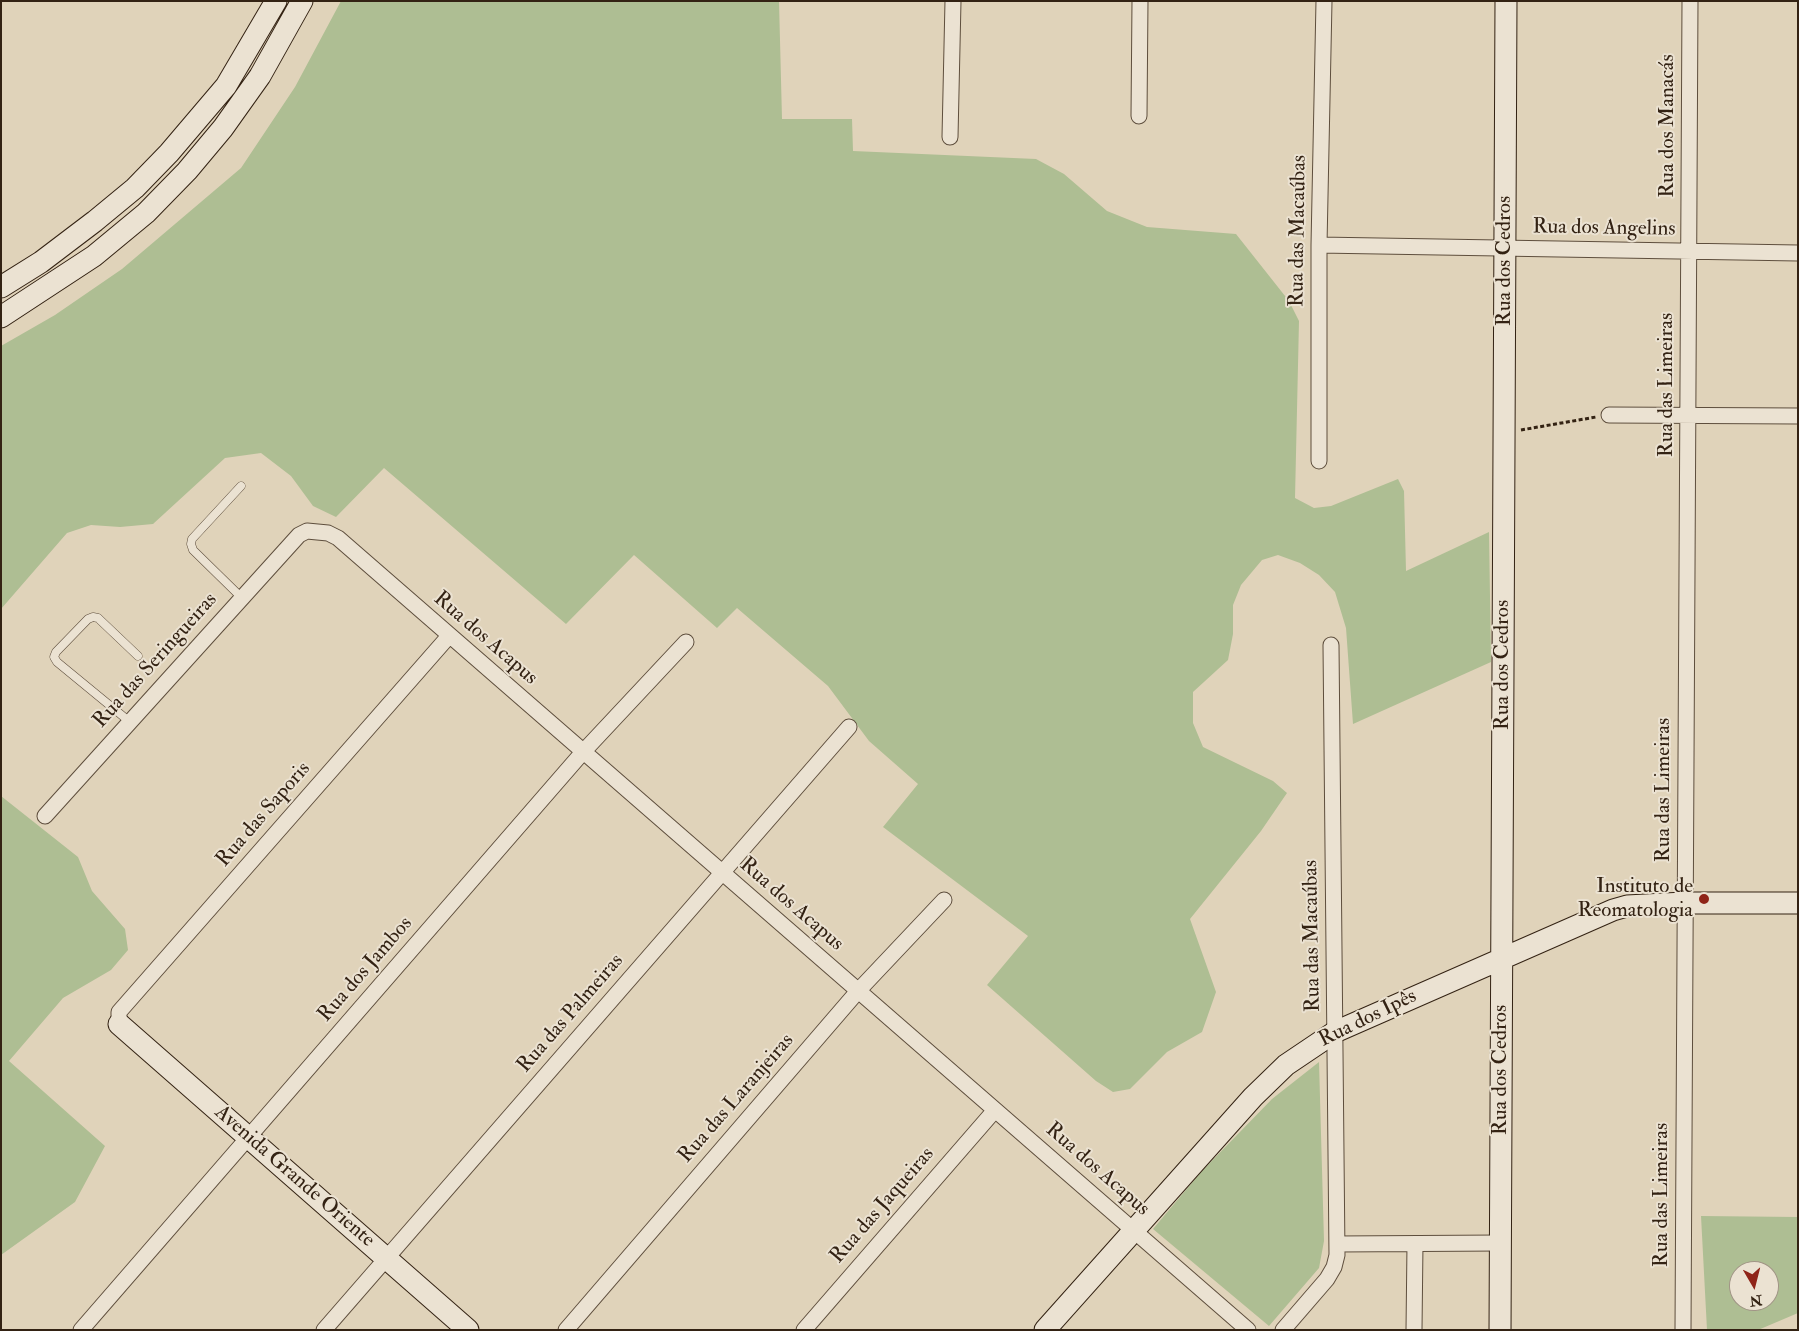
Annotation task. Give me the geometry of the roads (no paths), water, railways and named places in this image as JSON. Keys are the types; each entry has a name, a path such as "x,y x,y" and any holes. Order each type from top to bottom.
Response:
{"street":[{"path":"1,287 41,262 96,221 135,188 170,153 226,86 276,1"},
{"path":"1,317 94,256 146,213 187,171 223,128 260,76 302,1"},
{"path":"950,137 952,1"},
{"path":"1138,116 1140,1"},
{"name":"Rua das Macaúbas","path":"1319,461 1319,245 1324,1"},
{"name":"Rua dos Cedros","path":"1500,1330 1506,1"},
{"name":"Rua dos Manacás","path":"1690,1 1690,251"},
{"name":"Rua dos Angelins","path":"1319,245 1798,253"},
{"name":"Rua das Limeiras","path":"1683,1330 1684,903 1690,251"},
{"path":"1609,415 1798,416"},
{"name":"Rua dos Acapus","path":"299,535 307,531 319,531 338,538 1248,1330"},
{"name":"Rua das Seringueiras","path":"45,816 299,535"},
{"name":"Rua das Saporis","path":"119,1024 119,1012 449,636"},
{"name":"Rua dos Jambos","path":"81,1330 583,752 686,642"},
{"name":"Rua das Macaúbas","path":"1283,1330 1327,1280 1334,1267 1337,1244 1331,645"},
{"name":"Rua das Palmeiras","path":"324,1330 849,727"},
{"name":"Rua das Laranjeiras","path":"566,1330 858,992 944,900"},
{"name":"Rua dos Ipês","path":"1044,1330 1253,1096 1286,1065 1335,1032 1502,957 1613,910 1627,906 1684,903 1798,904"},
{"name":"Avenida Grande Oriente","path":"119,1024 468,1330"},
{"name":"Rua das Jaqueiras","path":"804,1330 995,1110"},
{"path":"1337,1244 1500,1243"},
{"path":"1414,1244 1414,1330"}],"lane":[{"path":"240,486 192,539 191,544 193,550 242,598"},
{"path":"130,722 57,662 54,657 56,652 88,619 93,617 98,618 138,656"}],"place":[{"name":"Instituto de Reomatologia","path":"1704,899"}]}
